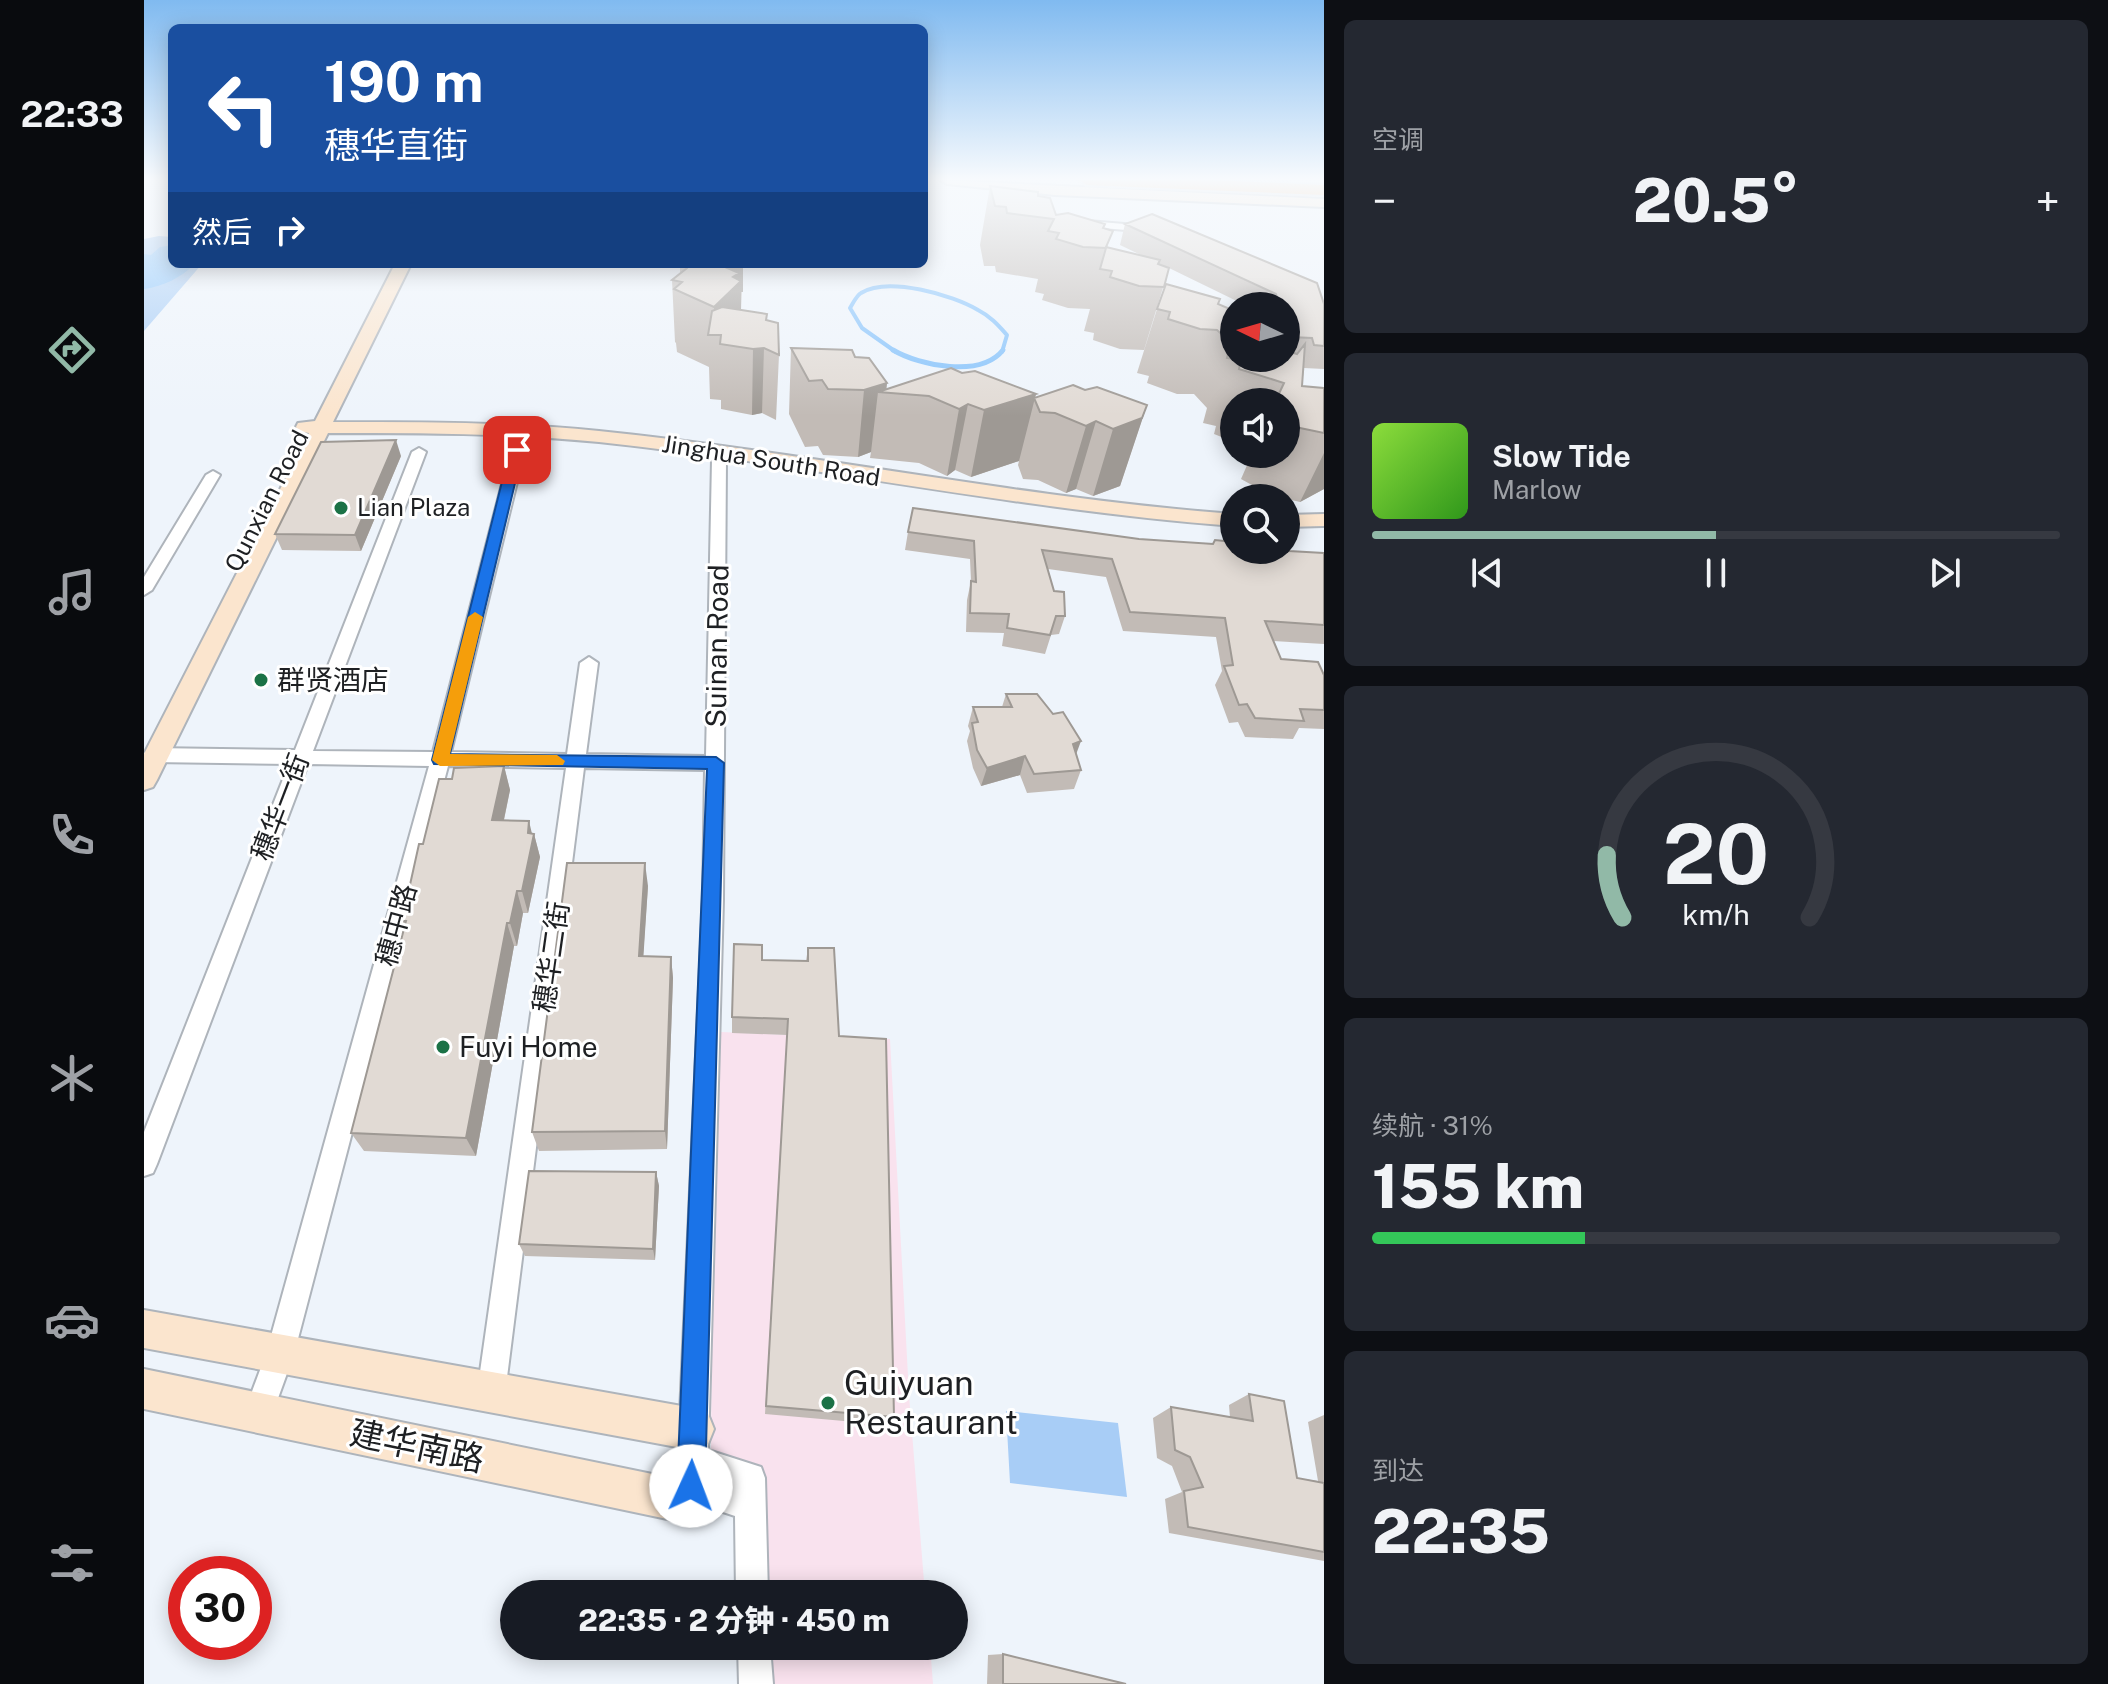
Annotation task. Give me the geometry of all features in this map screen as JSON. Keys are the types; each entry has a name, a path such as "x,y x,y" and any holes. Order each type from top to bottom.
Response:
{"main road":[{"name":"Qunxian Road","path":"144,780 388,268"},
{"name":"Qunxian Road","path":"147,754 313,428 399,268"},
{"name":"Jinghua South Road","path":"313,428 513,430 601,437 1021,499 1220,519"},
{"path":"1300,521 1324,520"},
{"path":"144,1329 491,1393 692,1470"},
{"name":"建华南路","path":"144,1389 259,1413 692,1470"}],"street":[{"name":"穗中路","path":"259,1413 280,1354 440,760 522,433"},
{"name":"穗华一街","path":"144,1164 298,758 419,452"},
{"name":"Suinan Road","path":"692,1470 716,763 719,460"},
{"path":"144,590 213,475"},
{"name":"穗华二街","path":"491,1393 589,663"},
{"path":"147,754 716,763"},
{"path":"692,1470 750,1492 752,1580"},
{"path":"755,1660 756,1684"}],"shaded area":[{"path":"144,259 168,259 168,268 199,268 144,331"},
{"path":"144,259 168,259 168,268 190,268 171,281 144,289"},
{"path":"721,1032 890,1039 909,1395 924,1580 737,1580 736,1517 715,1511 724,1456 711,1453 712,1263"},
{"path":"1006,1411 1118,1423 1127,1497 1010,1483"},
{"path":"738,1660 931,1660 933,1684 738,1684"}],"building":[{"path":"1103,259 1154,259 1160,260 1158,264 1169,268 1164,287 1139,286 1110,277 1112,271 1100,269"},
{"path":"1200,259 1259,259 1317,283 1324,304 1324,346 1314,345 1312,338 1300,337 1300,292 1272,292"},
{"path":"687,268 727,268 739,273 733,277 741,281 714,307 674,289 682,282 672,280"},
{"path":"1166,284 1220,299 1220,333 1168,319 1170,312 1157,309"},
{"path":"722,307 767,314 766,320 778,323 779,355 764,348 720,344 721,335 708,335 712,311"},
{"path":"1305,344 1302,386 1324,388 1324,433 1300,428 1300,388 1282,388 1284,383 1249,372 1300,372 1300,350"},
{"path":"791,348 852,350 855,357 869,358 887,383 864,390 828,389 822,380 809,381"},
{"path":"951,368 962,373 975,371 1036,394 984,410 968,404 959,409 929,396 878,392"},
{"path":"1073,385 1085,390 1097,387 1147,405 1142,418 1113,429 1096,421 1086,426 1055,413 1040,412 1034,398"},
{"name":"Lian Plaza","path":"396,440 355,535 275,534 321,442"},
{"path":"913,508 1139,539 1213,544 1215,540 1220,541 1220,564 1300,564 1300,552 1324,553 1324,625 1265,621 1281,659 1318,662 1324,675 1324,710 1300,709 1304,721 1255,718 1247,704 1239,705 1224,666 1233,665 1225,618 1130,612 1112,559 1042,550 1054,591 1064,592 1065,616 1056,616 1050,635 1007,628 1009,614 970,613 971,581 976,582 974,541 908,532"},
{"path":"1006,694 1037,694 1053,714 1063,712 1081,741 1073,744 1081,770 1034,774 1025,756 987,768 977,750 972,723 978,722 973,707 1012,707"},
{"path":"504,766 492,820 529,821 528,833 534,834 522,891 517,891 510,923 507,923 466,1138 351,1133 406,921 402,921 419,844 423,844 439,779 452,779 454,768"},
{"path":"567,863 645,863 639,956 671,957 665,1131 532,1132"},
{"path":"734,944 762,945 762,960 808,961 808,948 834,948 839,1036 886,1039 894,1417 766,1406 788,1019 732,1017"},
{"path":"529,1171 656,1172 653,1249 519,1244"},
{"path":"1249,1394 1284,1401 1297,1478 1324,1483 1324,1552 1188,1527 1184,1491 1203,1487 1190,1457 1175,1450 1171,1407 1253,1421"},
{"path":"1003,1654 1126,1684 1003,1684"}],"waterway":[{"path":"894,350 862,328 850,308 861,293 873,288 903,287 967,304 986,315 1007,335 1002,351"},
{"path":"894,350 918,361 966,367 993,359 1002,351"}],"slow traffic":[{"path":"475,617 440,760 557,761"}],"place":[{"name":"Lian Plaza","path":"341,508"},
{"name":"群贤酒店","path":"261,680"},
{"name":"Fuyi Home","path":"443,1047"},
{"name":"Guiyuan Restaurant","path":"828,1403"}],"route":[{"path":"517,450 440,760 716,763 691,1486"}]}
